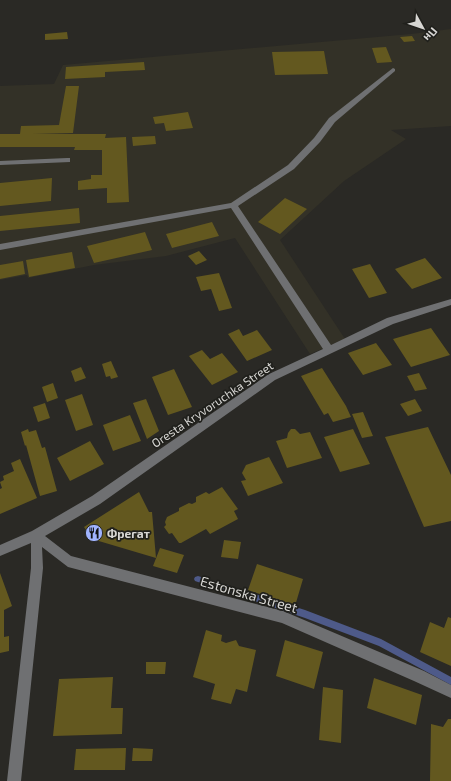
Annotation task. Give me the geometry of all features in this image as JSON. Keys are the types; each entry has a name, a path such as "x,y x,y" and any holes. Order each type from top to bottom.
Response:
{"street":[{"path":"0,247 233,205 290,167 317,140 332,120 393,70"},
{"path":"0,163 67,160"},
{"path":"233,205 329,350"},
{"name":"Oresta Kryvoruchka Street","path":"0,551 36,534 96,500 272,377 390,321 451,302"},
{"path":"14,781 37,568 36,534"},
{"name":"Estonska Street","path":"36,534 68,561 283,617 419,676 451,692"}],"shaded area":[{"path":"451,29 451,126 391,130 406,139 344,181 280,240 345,339 310,354 235,238 166,256 94,265 28,278 27,275 0,280 0,86 54,84 63,65 411,34"}],"building":[{"path":"67,32 68,39 45,40 45,34"},
{"path":"412,36 415,41 404,42 400,37"},
{"path":"386,47 392,62 377,63 372,48"},
{"path":"324,51 328,74 275,75 272,52"},
{"path":"144,62 145,70 105,72 105,77 65,79 66,67"},
{"path":"66,86 79,86 73,133 33,134 106,134 105,138 126,137 129,202 107,203 107,188 78,190 78,181 91,179 91,175 102,175 102,150 74,150 75,147 0,147 0,134 20,134 21,126 59,125"},
{"path":"188,112 193,128 166,131 164,123 155,124 153,117"},
{"path":"155,136 156,144 133,146 132,137"},
{"path":"52,178 51,201 0,206 0,183"},
{"path":"285,198 307,209 280,234 258,222"},
{"path":"79,208 80,223 0,231 0,216"},
{"path":"212,222 219,236 172,248 166,234"},
{"path":"145,232 152,250 94,263 87,246"},
{"path":"199,251 207,260 196,265 188,256"},
{"path":"72,252 75,268 29,277 26,260"},
{"path":"425,258 442,278 412,289 395,269"},
{"path":"23,261 25,274 0,279 0,265"},
{"path":"370,264 387,293 369,298 352,269"},
{"path":"219,273 232,308 219,311 211,289 201,291 196,277"},
{"path":"431,328 450,355 411,367 393,339"},
{"path":"239,329 243,336 257,330 272,350 247,361 228,334"},
{"path":"376,343 392,365 363,375 348,353"},
{"path":"202,350 210,359 222,353 238,372 212,385 189,356"},
{"path":"111,361 118,377 111,379 110,376 106,377 102,364"},
{"path":"81,367 86,378 75,382 71,371"},
{"path":"322,368 346,406 351,417 333,422 328,413 324,415 301,376"},
{"path":"174,369 192,407 168,415 152,377"},
{"path":"419,373 427,389 415,391 407,376"},
{"path":"53,383 58,398 47,402 42,387"},
{"path":"82,394 93,425 76,431 65,400"},
{"path":"146,399 159,431 147,439 133,403"},
{"path":"415,399 422,411 408,416 400,404"},
{"path":"45,403 50,418 38,422 33,407"},
{"path":"363,412 373,436 362,438 352,414"},
{"path":"130,415 141,441 113,451 103,425"},
{"path":"428,427 451,475 451,521 424,527 385,437"},
{"path":"28,429 29,432 36,430 42,448 45,447 57,491 40,496 21,432"},
{"path":"291,429 295,429 300,434 310,432 322,458 287,468 276,441 287,438"},
{"path":"353,429 370,464 340,472 324,437"},
{"path":"90,441 104,464 70,481 57,458"},
{"path":"269,457 283,483 248,496 241,481 246,480 242,473 246,465"},
{"path":"20,459 37,498 0,514 0,489 2,488 0,482 4,480 3,476 14,471 11,463"},
{"path":"222,487 238,509 234,511 238,519 210,534 206,529 181,543 179,543 172,533 169,534 164,527 166,525 165,522 167,517 179,511 179,508 189,503 192,504 196,502 196,497 206,492 209,494"},
{"path":"139,492 149,512 152,512 156,558 92,539 84,527"},
{"path":"224,540 241,542 238,559 221,557"},
{"path":"160,548 184,555 177,573 153,566"},
{"path":"257,564 303,579 295,606 248,590"},
{"path":"0,573 12,606 4,610 4,637 9,636 9,651 0,653"},
{"path":"448,617 451,618 451,666 420,652 430,622 444,628"},
{"path":"206,630 222,635 221,641 226,643 236,640 239,646 256,650 247,692 236,689 231,704 211,699 215,684 193,677"},
{"path":"285,640 323,652 314,689 276,676"},
{"path":"146,662 166,662 165,674 146,674"},
{"path":"113,677 111,708 123,708 122,734 53,736 59,679"},
{"path":"374,678 422,695 416,725 367,708"},
{"path":"323,687 343,690 341,743 319,740"},
{"path":"448,719 451,719 451,781 430,781 431,724 443,727"},
{"path":"126,748 125,770 74,770 76,749"},
{"path":"133,748 153,749 152,761 132,761"}],"waterway":[{"path":"198,579 305,614 381,643 451,681"}],"place":[{"name":"Фрегат","path":"94,533"}]}
